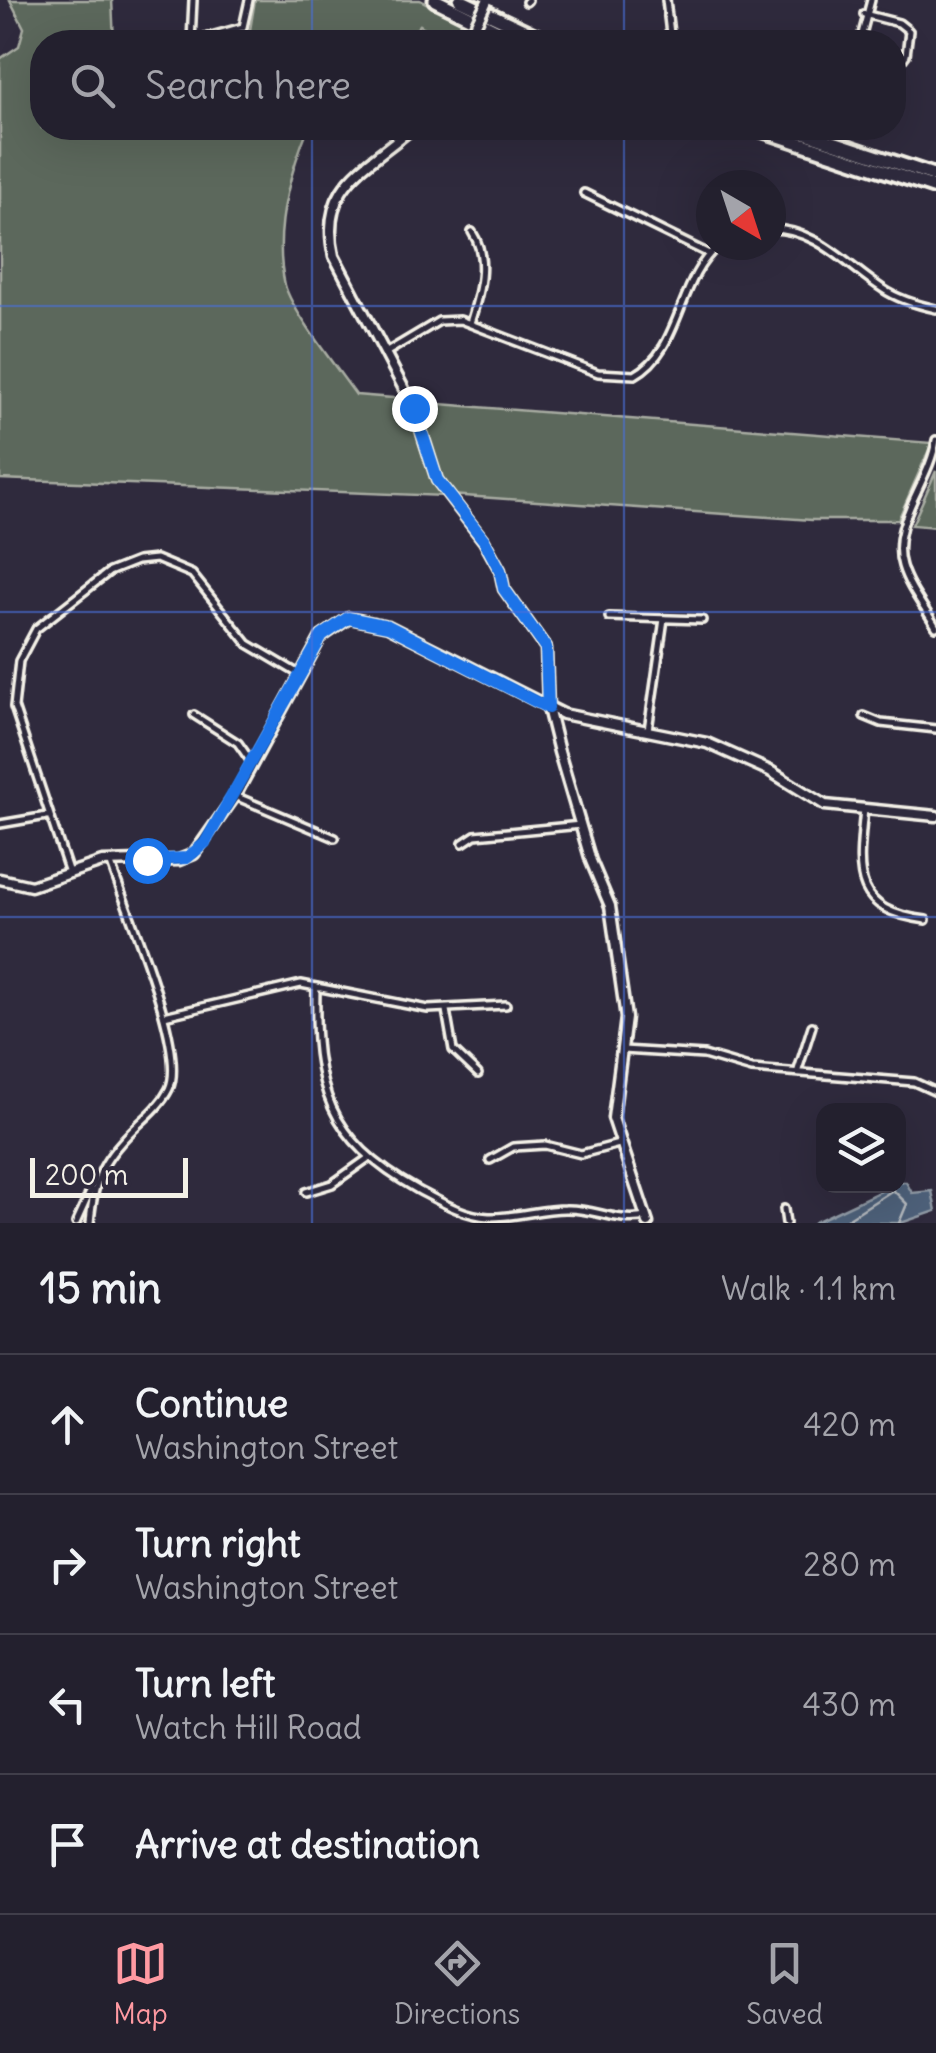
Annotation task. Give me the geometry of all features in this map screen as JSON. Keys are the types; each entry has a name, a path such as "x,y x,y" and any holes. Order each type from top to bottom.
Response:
{"highway":[{"path":"435,0 496,30"},
{"path":"460,0 524,30"},
{"path":"791,140 936,188"},
{"path":"827,140 936,176"}],"street":[{"path":"191,30 193,0"},
{"path":"232,30 243,27 248,0"},
{"path":"666,0 668,30"},
{"path":"862,30 871,0"},
{"path":"472,30 487,1"},
{"path":"864,14 899,23 908,31 906,54"},
{"path":"316,986 315,1016 329,1101 348,1138 366,1158 468,1213 489,1217 567,1208 613,1221 647,1220 620,1144 613,1106 623,1050 624,993 610,906 581,825 548,708 546,648 504,589 500,570 484,540 437,480 419,422 387,352 334,256 328,233 330,209 347,182 398,140"},
{"path":"584,192 696,248"},
{"path":"470,323 481,282 479,244 472,232"},
{"path":"786,233 812,239 852,262 883,289 936,309"},
{"path":"387,352 439,322 470,323 598,372 620,378 635,375 661,353 691,282 705,260"},
{"path":"936,440 930,469 898,544 904,572 936,628"},
{"path":"68,873 14,706 19,660 36,629 109,572 137,561 174,563 199,580 248,644 300,674"},
{"path":"609,617 702,620"},
{"path":"0,878 31,886 110,861 187,858 205,843 235,796 300,674 333,626 348,618 388,626 548,708 707,743 748,760 825,806 936,816"},
{"path":"648,730 664,619"},
{"path":"194,715 238,743 252,763"},
{"path":"864,716 881,723 936,729"},
{"path":"235,796 335,838"},
{"path":"864,809 861,884 875,903 893,914 926,920"},
{"path":"0,824 47,816"},
{"path":"463,843 475,834 581,825"},
{"path":"76,1223 115,1147 160,1105 171,1086 175,1066 164,1016 110,861"},
{"path":"164,1016 280,986 316,986 446,1010 506,1005"},
{"path":"446,1010 454,1050 478,1074"},
{"path":"798,1071 812,1026"},
{"path":"623,1050 684,1053 752,1070 914,1082 936,1092"},
{"path":"490,1160 513,1148 545,1144 581,1154 620,1144"},
{"path":"306,1192 332,1184 366,1158"},
{"path":"90,1223 92,1190"},
{"path":"784,1209 786,1223"}],"green space":[{"path":"10,0 112,0 113,30 30,30 30,140 304,140 282,225 282,266 289,296 356,395 405,399 427,468 444,496 0,479 0,59 19,46 24,28"},
{"path":"255,0 420,0 468,25 465,30 427,30 420,25 415,30 250,30"},
{"path":"415,402 932,443 898,520 812,520 450,495 433,463"},
{"path":"936,471 936,527 912,525"}],"water":[{"path":"906,1182 912,1193 932,1191 936,1211 901,1223 813,1223 877,1193 906,1193"}],"route":[{"path":"147,860 187,858 205,843 235,796 304,664 322,636 348,618 388,626 548,708 550,663 546,648 534,625 504,589 500,570 484,540 437,480 414,408"}]}
